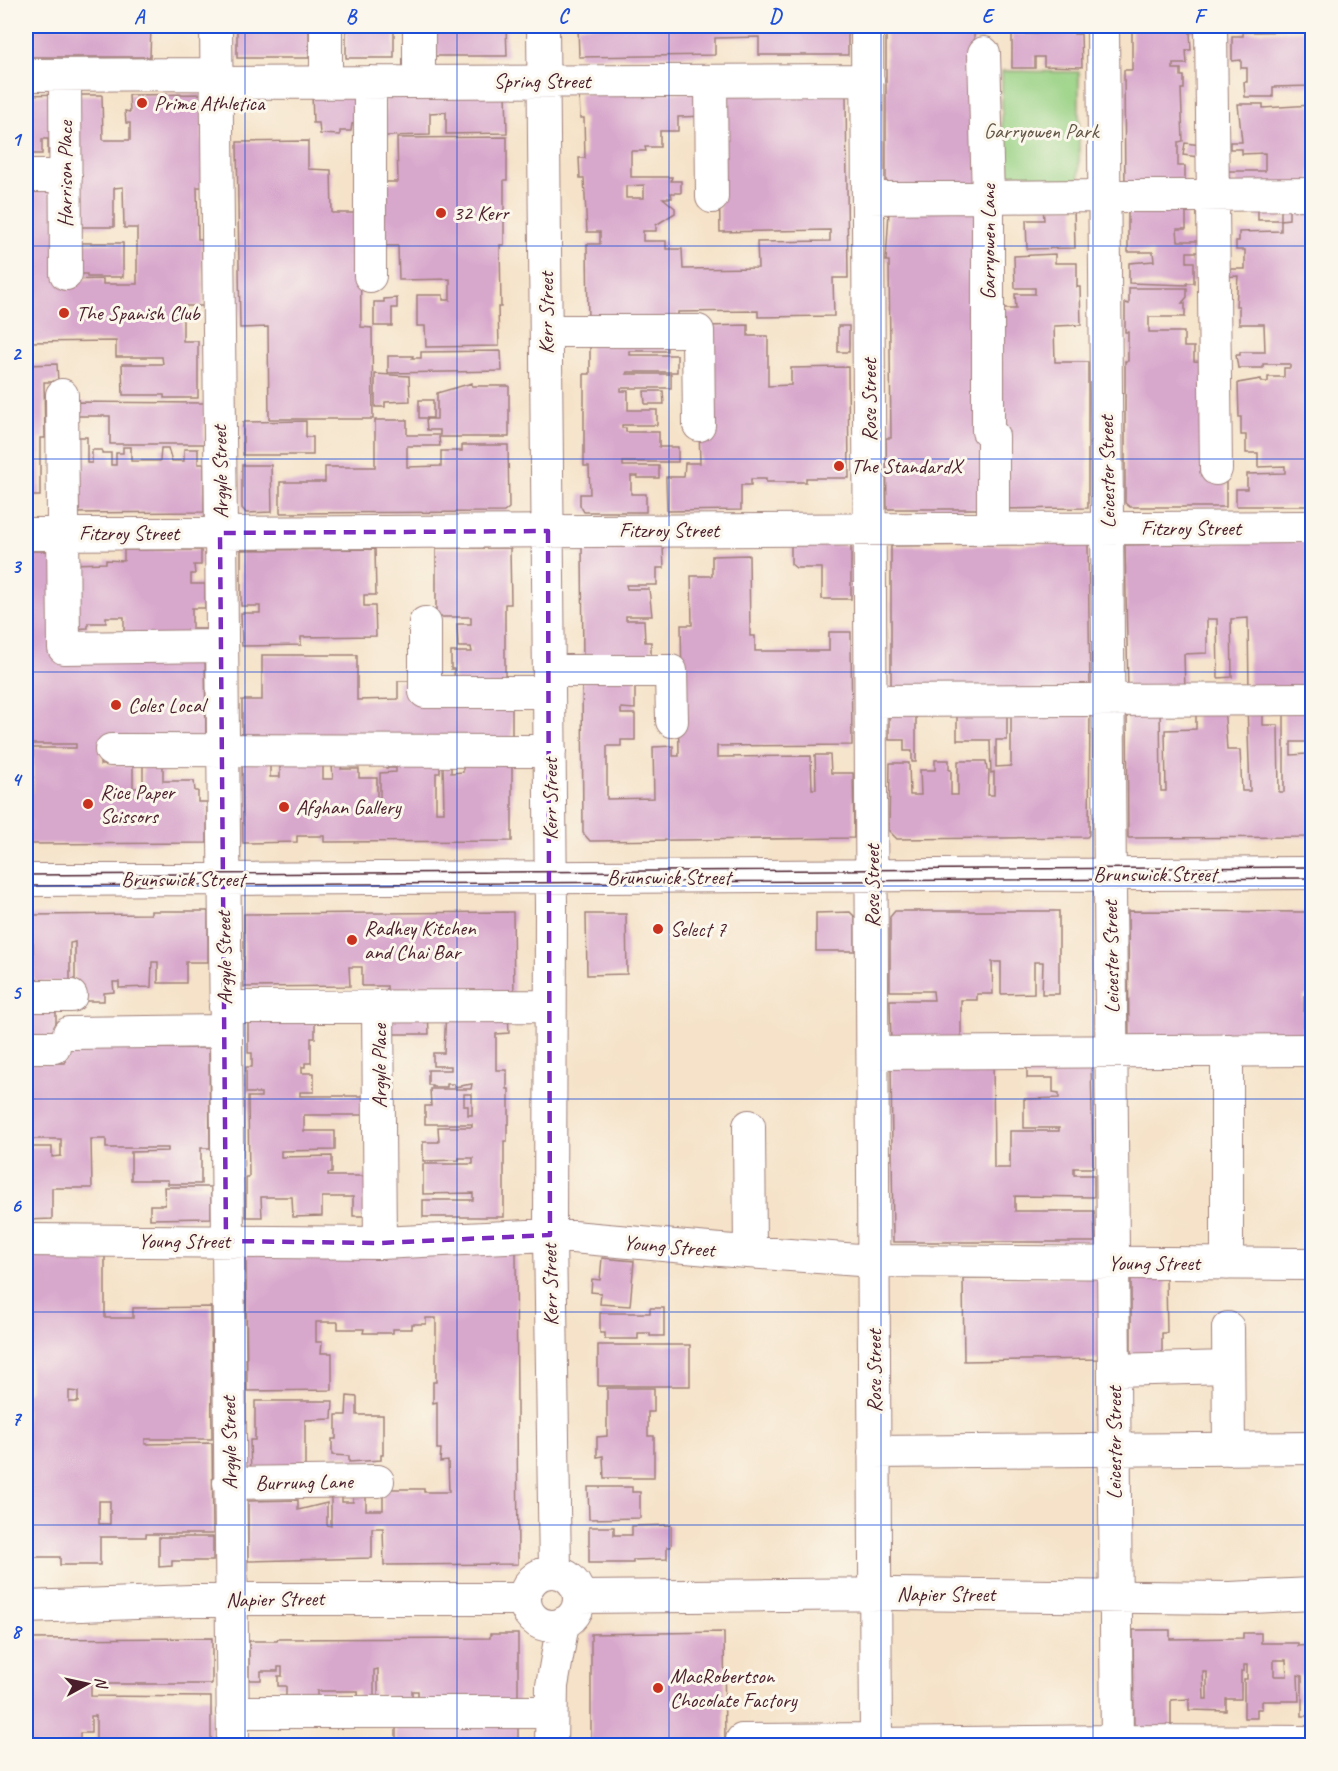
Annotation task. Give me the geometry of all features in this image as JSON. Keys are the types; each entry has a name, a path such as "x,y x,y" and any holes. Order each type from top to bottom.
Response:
{"street":[{"name":"Argyle Street","path":"216,26 226,1241 233,1746"},
{"path":"326,26 326,82"},
{"path":"419,26 419,82"},
{"name":"Kerr Street","path":"543,26 550,751 550,1235 555,1572"},
{"name":"Rose Street","path":"867,26 876,1743"},
{"name":"Leicester Street","path":"1103,26 1117,1744"},
{"path":"1211,26 1216,469"},
{"name":"Garryowen Lane","path":"984,53 988,197 988,431 993,436 993,528"},
{"name":"Spring Street","path":"26,75 326,82 868,80"},
{"name":"Harrison Place","path":"65,75 66,274"},
{"path":"711,81 712,197"},
{"path":"370,82 370,276"},
{"path":"26,177 66,176"},
{"path":"868,198 1312,194"},
{"path":"546,331 698,331 699,424"},
{"path":"62,394 64,648 222,656"},
{"name":"Fitzroy Street","path":"26,534 1312,527"},
{"path":"425,623 425,692 671,671 672,722"},
{"path":"871,701 1312,699"},
{"path":"111,750 550,751"},
{"name":"Brunswick Street","path":"26,880 1312,873"},
{"path":"26,996 71,996"},
{"path":"378,1006 550,1006"},
{"name":"Argyle Place","path":"49,1042 225,1019 378,1006 380,1243"},
{"path":"1227,1050 1227,1264"},
{"path":"873,1053 1312,1050"},
{"path":"749,1126 750,1252"},
{"name":"Young Street","path":"26,1240 380,1243 550,1235 873,1261 1312,1264"},
{"path":"1228,1328 1229,1449"},
{"path":"1114,1370 1228,1367"},
{"path":"874,1452 1312,1448"},
{"name":"Burrung Lane","path":"229,1484 378,1481"},
{"path":"551,1699 571,1610 574,1583 562,1574 546,1572 538,1576 526,1590 528,1608 551,1699 551,1746"},
{"name":"Napier Street","path":"571,1610 874,1594 1230,1598 1312,1594"},
{"name":"Napier Street","path":"26,1607 231,1599 528,1608"},
{"path":"528,1608 547,1626 571,1610"},
{"path":"232,1712 551,1699"},
{"path":"742,1740 992,1744 1312,1742"}],"highlighted area":[{"path":"548,531 550,1235 380,1243 226,1241 220,533"}],"green space":[{"name":"Garryowen Park","path":"1002,71 1079,72 1079,191 1002,190"}],"building":[{"path":"26,26 151,26 150,57 26,57"},
{"path":"237,26 312,26 312,31 309,31 309,58 237,58"},
{"path":"346,26 394,26 394,58 346,58"},
{"path":"430,26 506,26 507,56 431,56"},
{"path":"578,26 848,26 848,55 759,55 759,37 715,38 715,55 579,57"},
{"path":"886,26 986,26 986,34 974,34 975,145 980,193 886,194"},
{"path":"1037,26 1074,26 1074,34 1081,34 1082,67 1044,66 1044,57 1035,57 1035,68 1012,68 1012,34 1037,34"},
{"path":"1132,26 1204,26 1205,31 1190,32 1191,50 1186,50 1187,64 1173,64 1173,69 1181,69 1181,76 1184,76 1184,89 1181,89 1183,141 1178,142 1178,166 1185,166 1185,181 1125,191 1124,70 1132,70"},
{"path":"1312,31 1312,86 1273,87 1273,97 1245,97 1244,82 1247,82 1247,68 1241,68 1241,60 1232,61 1232,36 1243,36 1243,32"},
{"path":"358,91 358,123 352,124 351,131 340,131 340,135 320,134 319,123 313,123 312,92"},
{"path":"506,92 507,133 446,134 446,112 430,113 430,135 385,136 385,94"},
{"path":"707,92 707,116 678,117 678,131 660,131 660,147 645,147 646,151 631,151 631,177 672,177 671,181 681,181 681,193 671,193 672,198 663,198 675,208 675,213 656,225 656,231 643,231 643,241 666,241 666,249 682,249 683,269 758,268 757,242 830,241 830,230 720,232 718,94 846,94 848,278 833,278 834,316 758,317 758,311 678,312 678,325 588,326 587,244 600,244 600,232 587,232 584,178 580,178 579,158 585,158 584,118 580,118 579,94","holes":["644,185 644,198 626,198 626,186"]},
{"path":"61,94 62,154 48,154 48,139 42,139 42,154 26,154 26,95"},
{"path":"202,94 203,187 197,187 198,239 202,239 203,306 183,306 183,341 198,341 198,398 123,395 122,364 163,364 162,357 116,357 116,341 26,342 26,185 61,184 62,280 103,279 103,284 137,284 137,228 124,228 123,187 114,188 114,227 74,227 73,95 102,95 103,140 130,140 130,123 126,123 125,111 130,112 129,95"},
{"path":"1238,104 1263,104 1263,108 1312,105 1310,190 1237,191 1237,179 1233,179 1233,190 1219,171 1265,171 1265,153 1242,154 1242,149 1230,149 1230,142 1242,142"},
{"path":"507,137 507,180 504,180 504,245 500,245 499,346 426,347 425,326 417,326 417,295 443,295 443,300 450,300 450,279 399,280 398,246 379,246 378,182 398,182 397,138"},
{"path":"308,141 308,169 331,170 332,213 360,213 361,327 372,328 373,419 269,419 268,327 240,328 237,142"},
{"path":"1185,143 1201,145 1199,157 1183,155"},
{"path":"1289,201 1312,201 1312,506 1236,506 1236,489 1247,489 1247,474 1285,473 1285,466 1258,467 1258,453 1246,453 1246,435 1241,435 1238,383 1261,379 1261,382 1268,382 1268,377 1284,377 1284,368 1290,368 1290,364 1263,364 1263,368 1238,368 1236,355 1240,355 1240,352 1265,352 1264,324 1239,324 1239,306 1236,306 1238,276 1220,277 1220,269 1245,269 1245,250 1236,250 1239,232 1281,231 1281,220 1289,219"},
{"path":"1258,202 1281,202 1281,220 1258,220"},
{"path":"1128,203 1186,203 1186,229 1177,229 1178,241 1206,241 1206,252 1187,252 1187,262 1194,262 1194,283 1187,283 1187,285 1129,283 1129,263 1154,261 1153,252 1128,252"},
{"path":"1074,206 1075,248 1027,249 1026,220 1044,220 1043,207"},
{"path":"979,207 990,509 887,509 886,438 891,438 889,261 886,261 889,212"},
{"path":"73,243 123,243 123,277 87,277 87,274 73,274"},
{"path":"1055,254 1055,263 1077,263 1081,325 1054,326 1055,362 1088,362 1088,508 995,509 1003,309 1016,309 1015,294 1035,294 1035,288 1015,288 1014,256"},
{"path":"1129,288 1187,288 1187,297 1182,303 1185,303 1185,317 1149,317 1149,332 1184,332 1184,347 1194,347 1194,361 1209,362 1226,472 1226,507 1130,507 1125,503 1125,361 1128,361 1128,332 1125,332 1125,303 1129,304"},
{"path":"397,298 397,308 392,308 392,326 374,326 374,302"},
{"path":"748,325 748,336 768,336 768,386 791,385 791,368 848,367 849,478 806,478 806,482 766,482 766,479 751,479 751,485 741,485 741,510 667,511 666,477 684,477 685,463 700,463 699,428 706,326"},
{"path":"838,326 849,326 849,352 838,352"},
{"path":"590,336 667,336 667,351 629,351 629,355 677,355 677,372 627,372 626,374 671,374 671,388 621,388 621,391 628,391 628,410 657,410 657,425 622,425 622,428 626,428 626,432 659,432 659,447 678,447 678,462 623,462 623,466 659,466 659,478 631,476 631,494 646,494 646,512 584,512 580,505 580,494 590,494 589,466 584,466 584,374 590,374"},
{"path":"501,351 502,371 388,373 388,356 421,358 421,352"},
{"path":"57,364 58,382 44,382 45,438 40,438 40,496 26,496 26,365"},
{"path":"375,374 409,376 410,401 385,402 385,407 375,407"},
{"path":"472,383 472,386 509,386 509,437 439,437 440,446 407,446 407,467 441,466 441,451 462,451 462,445 508,445 509,508 504,512 280,513 280,482 325,482 325,467 375,467 375,420 407,420 407,435 440,435 440,430 427,430 426,419 437,419 437,393"},
{"path":"644,391 663,391 664,404 645,404"},
{"path":"419,400 433,400 433,418 419,418"},
{"path":"70,402 204,403 204,444 110,444 110,416 70,416"},
{"path":"306,421 306,437 313,437 313,455 243,455 243,422"},
{"path":"70,437 87,437 87,463 92,463 92,450 111,453 111,465 116,465 116,453 123,453 123,447 131,447 131,461 160,461 161,448 168,448 172,461 184,461 184,449 198,449 198,464 204,464 204,512 71,513"},
{"path":"242,465 271,465 272,512 246,513 242,508"},
{"path":"1312,541 1312,691 1249,692 1248,618 1231,619 1232,677 1218,678 1217,619 1207,619 1207,653 1184,654 1185,690 1128,691 1125,545"},
{"path":"1088,544 1090,691 891,692 891,546"},
{"path":"791,545 851,545 851,599 822,599 822,568 796,568 791,564"},
{"path":"582,547 663,547 664,568 657,568 657,585 626,585 627,589 649,589 652,616 626,616 626,620 644,620 645,642 651,642 651,664 583,665"},
{"path":"436,548 510,548 511,604 505,604 505,689 455,689 454,669 451,669 451,652 472,652 471,647 458,647 457,624 471,624 471,617 436,617"},
{"path":"375,549 376,595 364,595 364,606 375,606 376,636 301,637 301,645 242,646 241,613 260,613 260,606 241,606 241,550"},
{"path":"124,550 201,550 201,565 194,565 195,574 191,574 191,584 205,584 205,608 192,608 192,629 205,629 206,641 124,641 124,617 106,617 106,623 88,623 88,628 70,629 70,564 106,563 106,560 124,561"},
{"path":"26,551 58,551 59,652 205,651 206,743 100,744 100,765 133,765 133,788 143,788 143,753 163,752 163,781 194,781 195,791 198,791 198,802 207,802 207,843 26,844 26,792 33,792 33,748 76,748 76,744 26,744"},
{"path":"749,555 750,636 755,636 755,651 829,651 829,632 851,632 852,745 717,746 717,757 811,756 812,789 816,789 815,755 830,755 831,773 853,773 854,838 590,841 583,833 582,676 635,676 635,709 621,708 621,714 635,714 635,740 621,740 621,746 607,746 607,799 654,798 653,747 673,746 673,756 679,756 678,682 682,682 681,625 692,625 691,576 712,576 712,556"},
{"path":"262,655 357,655 357,700 398,699 398,681 418,681 512,699 512,745 242,746 242,700 262,700"},
{"path":"1312,703 1312,837 1128,838 1127,706 1160,705 1161,791 1166,791 1165,730 1196,729 1196,704 1224,704 1227,750 1240,750 1242,791 1250,791 1247,705 1263,705 1263,725 1278,725 1279,792 1284,792 1284,704","holes":["1291,742 1307,742 1307,754 1291,755"]},
{"path":"1011,705 1090,706 1089,835 1087,837 897,839 889,831 890,763 909,763 910,795 921,795 920,770 935,770 935,760 949,760 951,795 958,795 958,761 986,761 987,770 989,770 988,795 994,795 990,740 957,740 957,706 1007,706 1007,740 996,740 996,767 1011,766"},
{"path":"889,706 916,706 916,762 912,762 912,751 904,751 904,740 889,740"},
{"path":"512,754 512,841 324,842 324,836 297,836 297,842 243,843 242,758 270,758 270,777 280,777 280,758 323,758 323,779 333,779 332,765 342,765 341,769 359,769 359,778 377,778 377,799 380,799 380,773 396,772 396,768 386,768 385,755 440,761 440,773 436,773 436,812 444,812 443,766 451,766 451,773 463,772 463,755"},
{"path":"151,911 208,911 208,962 186,962 186,983 158,983 158,962 152,962 151,987 119,988 119,982 113,982 114,992 104,993 104,1001 75,1001 75,942 70,943 70,982 33,982 33,943 28,943 28,991 26,991 26,915 151,914"},
{"path":"895,911 1059,911 1059,994 1042,994 1043,962 1034,962 1034,993 1001,994 1001,962 992,962 993,994 977,994 977,1000 961,1000 961,1046 891,1046 890,1000 934,1000 933,991 890,991 890,917"},
{"path":"1128,911 1312,912 1312,996 1304,996 1304,1041 1129,1043"},
{"path":"513,912 514,1000 387,1001 387,986 362,986 362,967 349,967 350,986 244,987 244,914"},
{"path":"850,912 855,917 855,951 816,951 816,913"},
{"path":"586,914 626,914 627,974 587,975"},
{"path":"26,1002 56,1002 56,1040 26,1040"},
{"path":"446,1010 508,1010 509,1033 496,1034 496,1070 507,1070 507,1089 509,1089 509,1124 507,1124 507,1141 504,1141 504,1217 423,1217 423,1200 473,1200 473,1193 423,1194 423,1164 473,1164 473,1158 423,1161 423,1142 439,1142 438,1127 472,1127 472,1124 425,1124 425,1106 431,1106 430,1089 471,1089 472,1084 454,1087 454,1084 447,1084 447,1087 428,1085 428,1070 451,1070 451,1066 433,1066 433,1053 444,1053","holes":["464,1094 472,1094 472,1115 468,1115 468,1106 464,1106"]},
{"path":"390,1011 428,1011 429,1034 390,1034"},
{"path":"248,1017 315,1017 315,1038 311,1038 311,1063 305,1063 305,1067 302,1067 302,1073 314,1073 314,1092 300,1092 300,1096 367,1096 368,1115 304,1115 304,1131 335,1131 335,1150 281,1151 281,1157 332,1156 332,1173 328,1173 328,1176 368,1176 368,1216 353,1216 353,1197 322,1197 322,1216 293,1217 292,1197 261,1197 262,1217 246,1217 246,1177 249,1177 248,1097 261,1097 261,1093 246,1093 246,1067 252,1067 252,1053 248,1053"},
{"path":"103,1038 125,1038 125,1048 209,1048 210,1148 201,1148 201,1184 168,1184 168,1180 131,1180 131,1152 168,1151 168,1148 106,1148 106,1139 91,1139 92,1188 52,1188 52,1219 26,1220 26,1147 52,1147 52,1157 61,1156 61,1139 26,1139 26,1063 65,1063 65,1049 104,1048"},
{"path":"993,1058 994,1168 1010,1168 1010,1131 1059,1131 1059,1128 1024,1128 1024,1099 1059,1098 1059,1093 1053,1092 1053,1078 1027,1078 1027,1058 1091,1058 1093,1168 1074,1168 1074,1175 1094,1175 1094,1197 1015,1196 1015,1211 1094,1211 1095,1242 893,1242 891,1060"},
{"path":"164,1187 211,1187 211,1218 150,1219 150,1205 165,1205"},
{"path":"516,1252 518,1564 384,1565 383,1528 372,1528 372,1558 248,1561 248,1501 298,1500 298,1510 327,1503 327,1525 331,1526 331,1484 342,1484 342,1502 353,1502 353,1484 366,1484 366,1510 383,1510 383,1489 424,1489 424,1492 449,1492 448,1461 440,1462 441,1449 437,1449 437,1402 433,1403 433,1382 436,1382 436,1318 426,1318 426,1324 412,1324 412,1329 393,1329 393,1333 363,1333 364,1329 338,1329 338,1322 316,1322 316,1342 322,1342 321,1353 332,1353 332,1390 247,1391 246,1253"},
{"path":"29,1256 105,1256 105,1318 133,1318 133,1308 211,1307 212,1439 145,1439 145,1444 212,1443 213,1534 100,1537 100,1565 60,1565 60,1557 26,1557 26,1392 30,1392","holes":["69,1391 78,1392 78,1402 69,1402","99,1501 110,1501 110,1524 99,1524"]},
{"path":"602,1258 634,1261 630,1306 600,1304 601,1293 591,1292 592,1279 600,1280"},
{"path":"1100,1277 1101,1359 964,1361 963,1278"},
{"path":"1131,1278 1166,1278 1167,1333 1162,1333 1162,1361 1131,1362"},
{"path":"650,1308 664,1308 664,1336 638,1333 638,1339 605,1339 605,1333 600,1333 600,1313 650,1313"},
{"path":"598,1345 690,1345 690,1386 598,1386"},
{"path":"607,1388 654,1388 654,1412 648,1412 648,1436 654,1436 654,1478 604,1478 603,1456 597,1457 597,1437 607,1436"},
{"path":"347,1396 357,1397 357,1415 383,1415 381,1460 349,1462 349,1456 332,1455 332,1439 336,1439 336,1415 346,1415"},
{"path":"255,1401 333,1401 332,1419 305,1420 305,1475 251,1476 250,1440 255,1440"},
{"path":"588,1487 632,1487 632,1492 640,1492 640,1518 589,1519"},
{"path":"671,1525 671,1547 667,1547 667,1559 633,1560 633,1563 589,1563 589,1527 614,1527 614,1535 632,1535 632,1526"},
{"path":"159,1537 213,1537 213,1561 172,1561 172,1566 159,1567"},
{"path":"1133,1630 1170,1630 1170,1639 1243,1638 1243,1633 1261,1633 1261,1643 1312,1645 1312,1716 1302,1716 1302,1676 1298,1675 1299,1701 1262,1701 1262,1709 1257,1709 1257,1718 1244,1718 1244,1679 1247,1679 1247,1665 1244,1665 1244,1671 1241,1671 1241,1699 1226,1699 1226,1711 1189,1710 1189,1699 1171,1700 1171,1737 1134,1737","holes":["1274,1660 1286,1660 1287,1676 1274,1676","1203,1672 1207,1672 1207,1699 1204,1699"]},
{"name":"MacRobertson Chocolate Factory","path":"724,1632 725,1746 591,1746 591,1634"},
{"path":"490,1634 518,1634 518,1706 418,1706 418,1691 412,1691 412,1706 389,1706 389,1696 378,1696 378,1669 374,1670 374,1707 359,1707 358,1691 317,1691 317,1699 286,1707 286,1686 278,1686 278,1676 282,1676 282,1667 278,1667 278,1671 261,1671 261,1680 249,1680 249,1641 490,1638"},
{"path":"212,1638 212,1684 91,1684 91,1696 211,1697 211,1746 96,1746 96,1716 91,1716 91,1733 80,1733 80,1746 26,1746 26,1639"},
{"path":"518,1717 518,1746 396,1746 396,1718"}],"tram line":[{"path":"26,875 1312,867"},
{"path":"26,886 1312,878"}],"place":[{"name":"Prime Athletica","path":"142,103"},
{"name":"32 Kerr","path":"441,213"},
{"name":"The Spanish Club","path":"64,313"},
{"name":"The StandardX","path":"839,466"},
{"name":"Coles Local","path":"116,705"},
{"name":"Rice Paper Scissors","path":"88,804"},
{"name":"Afghan Gallery","path":"284,807"},
{"name":"Select 7","path":"658,929"},
{"name":"Radhey Kitchen and Chai Bar","path":"352,940"},
{"name":"MacRobertson Chocolate Factory","path":"658,1688"}]}
